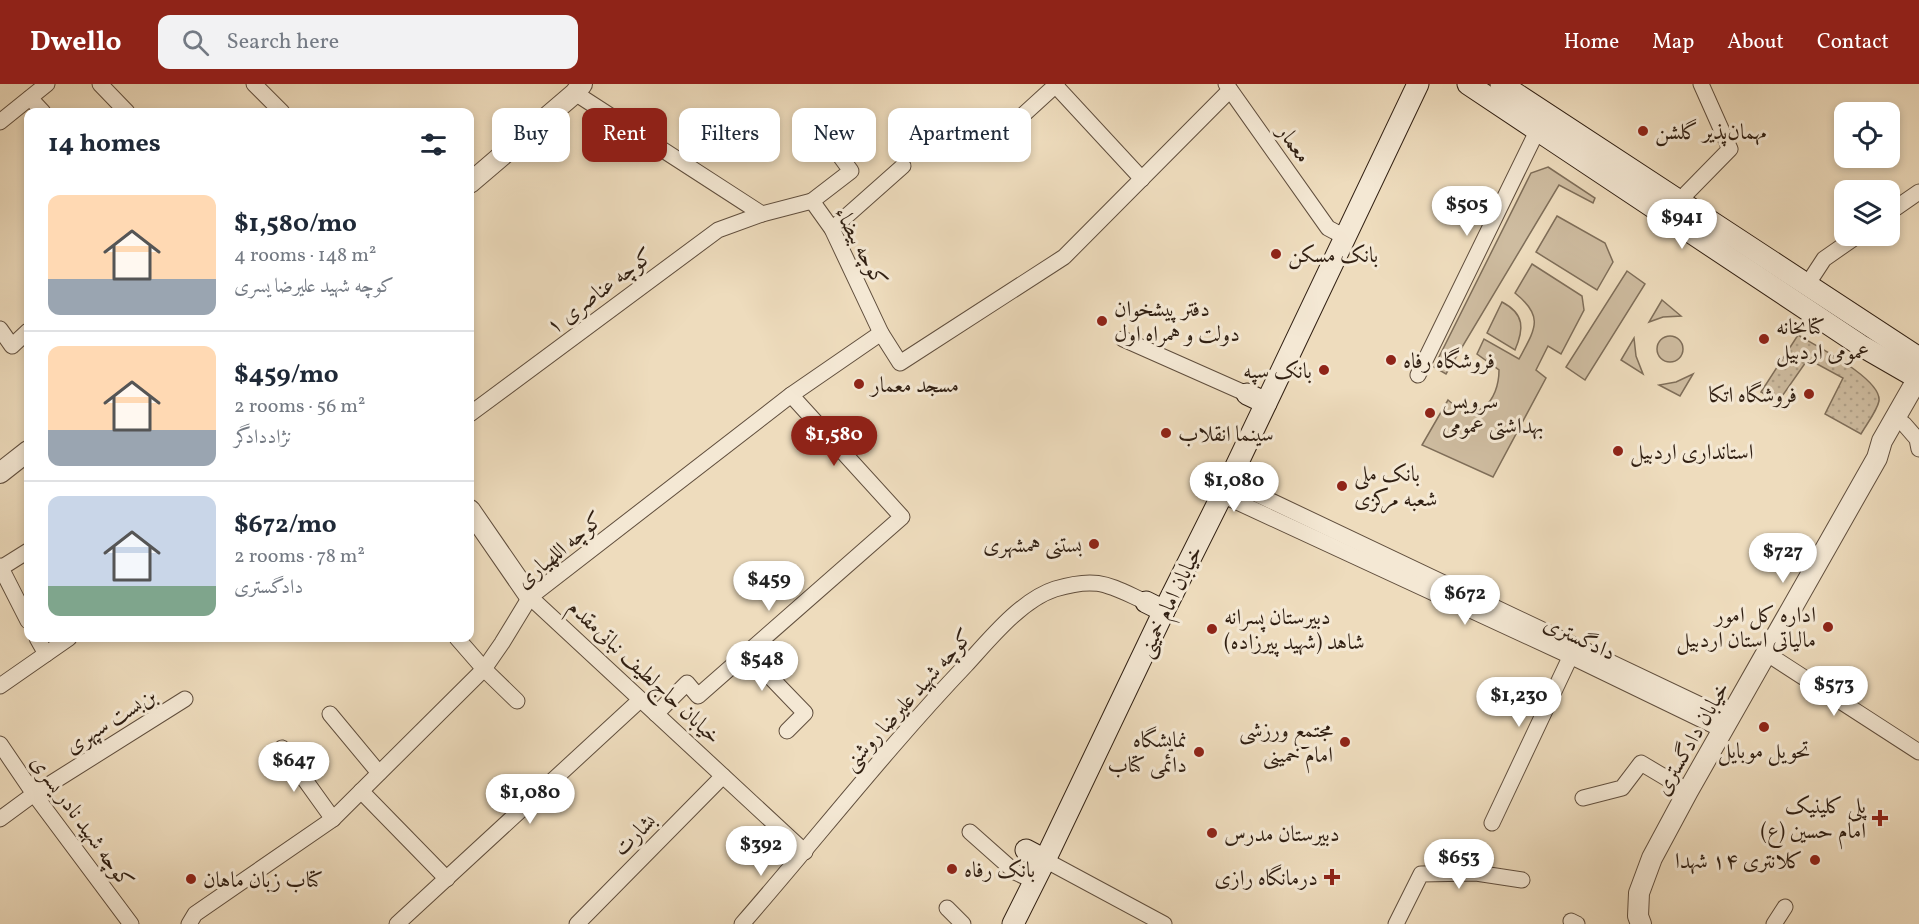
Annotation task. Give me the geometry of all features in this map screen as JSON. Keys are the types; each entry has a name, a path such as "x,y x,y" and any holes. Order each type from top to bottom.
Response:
{"main road":[{"name":"خیابان امام خمینی","path":"1013,924 1045,860 1155,607 1225,488 1266,403 1337,232 1418,84"},
{"path":"1468,84 1541,122 1679,201 1807,285 1919,373"},
{"path":"1501,84 1541,122 1860,345 1919,373"},
{"path":"1247,394 1266,403"},
{"path":"1026,850 1045,860"}],"street":[{"path":"0,122 47,84"},
{"path":"100,84 123,108"},
{"path":"254,84 278,108"},
{"path":"1679,201 1730,149 1701,84"},
{"path":"1031,108 1056,85 1142,179"},
{"path":"881,333 900,363 1064,257 1142,179 1228,87"},
{"name":"معمار","path":"1228,87 1337,232"},
{"path":"474,180 579,89 762,214"},
{"path":"30,98 39,108"},
{"path":"1418,375 1541,122"},
{"path":"812,201 851,171 844,162"},
{"path":"832,229 903,166"},
{"path":"1900,205 1919,192"},
{"name":"کوچه بیضاء","path":"762,214 812,201 832,229 881,333"},
{"name":"کوچه عناصری ۱","path":"474,411 718,230 762,214"},
{"path":"1807,285 1824,259 1843,246"},
{"path":"0,328 12,346 24,335"},
{"name":"کوچه اللهیاری","path":"189,924 195,915 333,819 484,669 530,597 791,395 881,333"},
{"path":"1123,339 1152,358 1247,394"},
{"name":"خیابان دادگستری","path":"1641,924 1638,916 1639,893 1652,858 1877,458 1882,441 1919,373"},
{"path":"656,714 687,683 698,696 902,517 791,395"},
{"name":"خیابان دادگستری","path":"1877,458 1891,447 1919,400"},
{"path":"1905,424 1917,439 1919,449"},
{"path":"0,473 24,454"},
{"name":"دادگستری","path":"1225,488 1726,725"},
{"name":"خیابان حاج‌لطیف نباتی‌مقدم","path":"474,516 530,597 805,852"},
{"path":"24,553 0,567 24,613"},
{"name":"کوچه شهید علیرضا روشنی","path":"742,924 805,852 912,722 1012,617 1052,590 1083,582 1103,583 1155,607"},
{"path":"39,642 46,654"},
{"path":"0,686 63,642"},
{"path":"460,642 517,701"},
{"path":"1492,823 1573,651"},
{"path":"747,653 806,713 787,731"},
{"path":"1766,653 1919,752"},
{"name":"بن‌بست سپهری","path":"0,819 34,794 185,699"},
{"path":"397,924 640,700"},
{"path":"330,714 379,774"},
{"name":"کوچه شهید نادر یسری","path":"0,744 34,794 131,924"},
{"path":"282,748 333,819"},
{"path":"1583,798 1622,788 1641,763 1688,791"},
{"name":"بشارت","path":"577,924 723,776"},
{"path":"361,791 447,879"},
{"path":"970,832 1015,872 1034,881"},
{"path":"1045,860 1164,923"},
{"path":"1401,920 1421,874 1476,873 1522,880"},
{"path":"1774,924 1785,907"},
{"path":"947,909 963,924"}],"shaded area":[{"path":"1548,167 1595,198 1593,203 1559,185 1446,374 1434,367 1531,173"},
{"path":"1557,216 1605,243 1613,262 1597,290 1536,252"},
{"path":"1532,264 1582,296 1584,310 1561,354 1548,346 1536,370 1546,378 1493,477 1422,445 1448,400 1459,408 1477,411 1491,400 1498,381 1499,370 1477,354 1484,339 1519,359 1533,331 1534,317 1531,309 1515,293"},
{"path":"1627,271 1645,284 1585,380 1566,367"},
{"path":"1662,300 1681,316 1663,317 1649,322"},
{"path":"1502,302 1519,317 1521,329 1515,350 1487,333"},
{"path":"1798,335 1859,373 1877,392 1878,405 1861,434 1825,414 1843,378 1808,359 1778,402 1761,392"},
{"path":"1670,336 1679,340 1683,349 1679,358 1670,362 1661,358 1657,349 1661,340"},
{"path":"1634,338 1636,356 1643,374 1621,360"},
{"path":"1693,374 1680,396 1659,385 1676,382"}],"place":[{"name":"مهمان‌پذیر گلشن","path":"1643,131"},
{"name":"بانک مسکن","path":"1276,254"},
{"name":"دفتر پیشخوان دولت و همراه اول","path":"1102,321"},
{"name":"کتابخانه عمومی اردبیل","path":"1764,339"},
{"name":"فروشگاه رفاه","path":"1391,360"},
{"name":"بانک سپه","path":"1324,370"},
{"name":"مسجد معمار","path":"859,384"},
{"name":"فروشگاه اتکا","path":"1809,394"},
{"name":"سرویس بهداشتی عمومی","path":"1430,413"},
{"name":"سینما انقلاب","path":"1166,433"},
{"name":"استانداری اردبیل","path":"1618,451"},
{"name":"بانک ملی شعبه مرکزی","path":"1342,486"},
{"name":"بستنی همشهری","path":"1094,544"},
{"name":"اداره کل امور مالیاتی استان اردبیل","path":"1828,627"},
{"name":"دبیرستان پسرانه شاهد (شهید پیرزاده)","path":"1212,629"},
{"name":"تحویل موبایل","path":"1764,727"},
{"name":"مجتمع ورزشی امام خمینی","path":"1345,742"},
{"name":"نمایشگاه دائمی کتاب","path":"1199,752"},
{"name":"پلی کلینیک امام حسین (ع)","path":"1880,818"},
{"name":"دبیرستان مدرس","path":"1212,833"},
{"name":"کلانتری ۱۴ شهدا","path":"1815,860"},
{"name":"بانک رفاه","path":"952,869"},
{"name":"درمانگاه رازی","path":"1332,877"},
{"name":"کتاب زبان ماهان","path":"191,879"}]}
